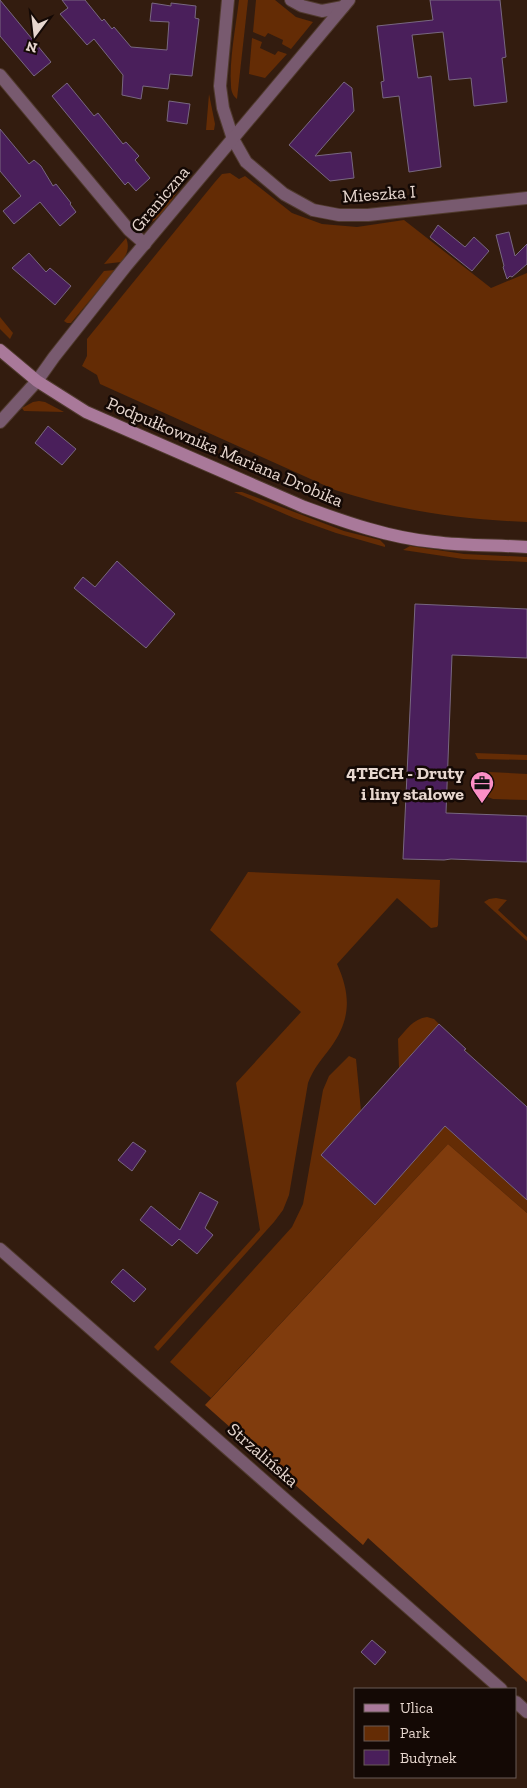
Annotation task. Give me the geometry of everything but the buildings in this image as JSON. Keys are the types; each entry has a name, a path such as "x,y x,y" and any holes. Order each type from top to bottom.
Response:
{"main road":[{"name":"Podpułkownika Mariana Drobika","path":"0,350 37,380 86,412 304,507 339,520 434,542 527,547"}],"street":[{"name":"Mieszka I","path":"228,0 220,86 222,108 233,139 246,162 284,194 313,210 339,215 368,215 527,198"},
{"path":"291,0 302,6 322,11 346,4"},
{"name":"Graniczna","path":"0,422 37,380 145,244 346,4"},
{"path":"0,75 129,230 145,244"},
{"name":"Strzalińska","path":"0,1249 500,1688"},
{"path":"517,1703 527,1712"}],"green space":[{"path":"239,0 248,0 237,99 232,92 231,76"},
{"path":"256,0 275,0 296,17 313,22 291,49 282,44 283,40 268,33 265,37 253,32"},
{"path":"252,38 262,42 260,48 275,55 278,51 287,54 265,78 249,74"},
{"path":"209,94 215,124 214,130 206,130"},
{"path":"230,173 239,179 245,176 292,213 322,224 357,227 404,220 491,288 527,273 527,522 477,519 406,509 335,490 100,384 97,375 82,366 87,356 87,339 215,182 222,174"},
{"path":"175,183 179,186 179,190 161,214 149,224 137,226"},
{"path":"126,238 127,251 121,262 104,264"},
{"path":"115,270 71,323 64,321 104,271"},
{"path":"0,317 13,333 10,339 0,329"},
{"path":"39,401 45,402 64,412 24,411 22,408"},
{"path":"234,492 242,492 344,531 380,540 385,547 336,533 294,518"},
{"path":"410,546 464,554 527,557 527,562 463,559 403,550"},
{"path":"475,753 527,755 527,760 478,759"},
{"path":"489,772 527,774 527,800 493,799 485,796 481,783"},
{"path":"248,872 440,880 438,925 431,928 397,898 337,964 342,975 347,997 345,1017 338,1037 315,1069 308,1083 289,1195 283,1210 158,1351 154,1347 260,1230 236,1083 301,1012 210,930"},
{"path":"496,898 507,900 498,910 527,937 527,941 484,902"},
{"path":"427,1017 434,1019 439,1024 399,1068 398,1039 414,1022"},
{"path":"349,1056 356,1059 361,1111 321,1155 374,1205 445,1126 527,1200 527,1213 448,1144 211,1398 170,1362 292,1227 303,1204 323,1090 329,1076"}],"shaded area":[{"path":"448,1144 527,1213 527,1682 368,1538 363,1545 205,1405"}],"place":[{"name":"4TECH - Druty i liny stalowe","path":"482,804"}]}
